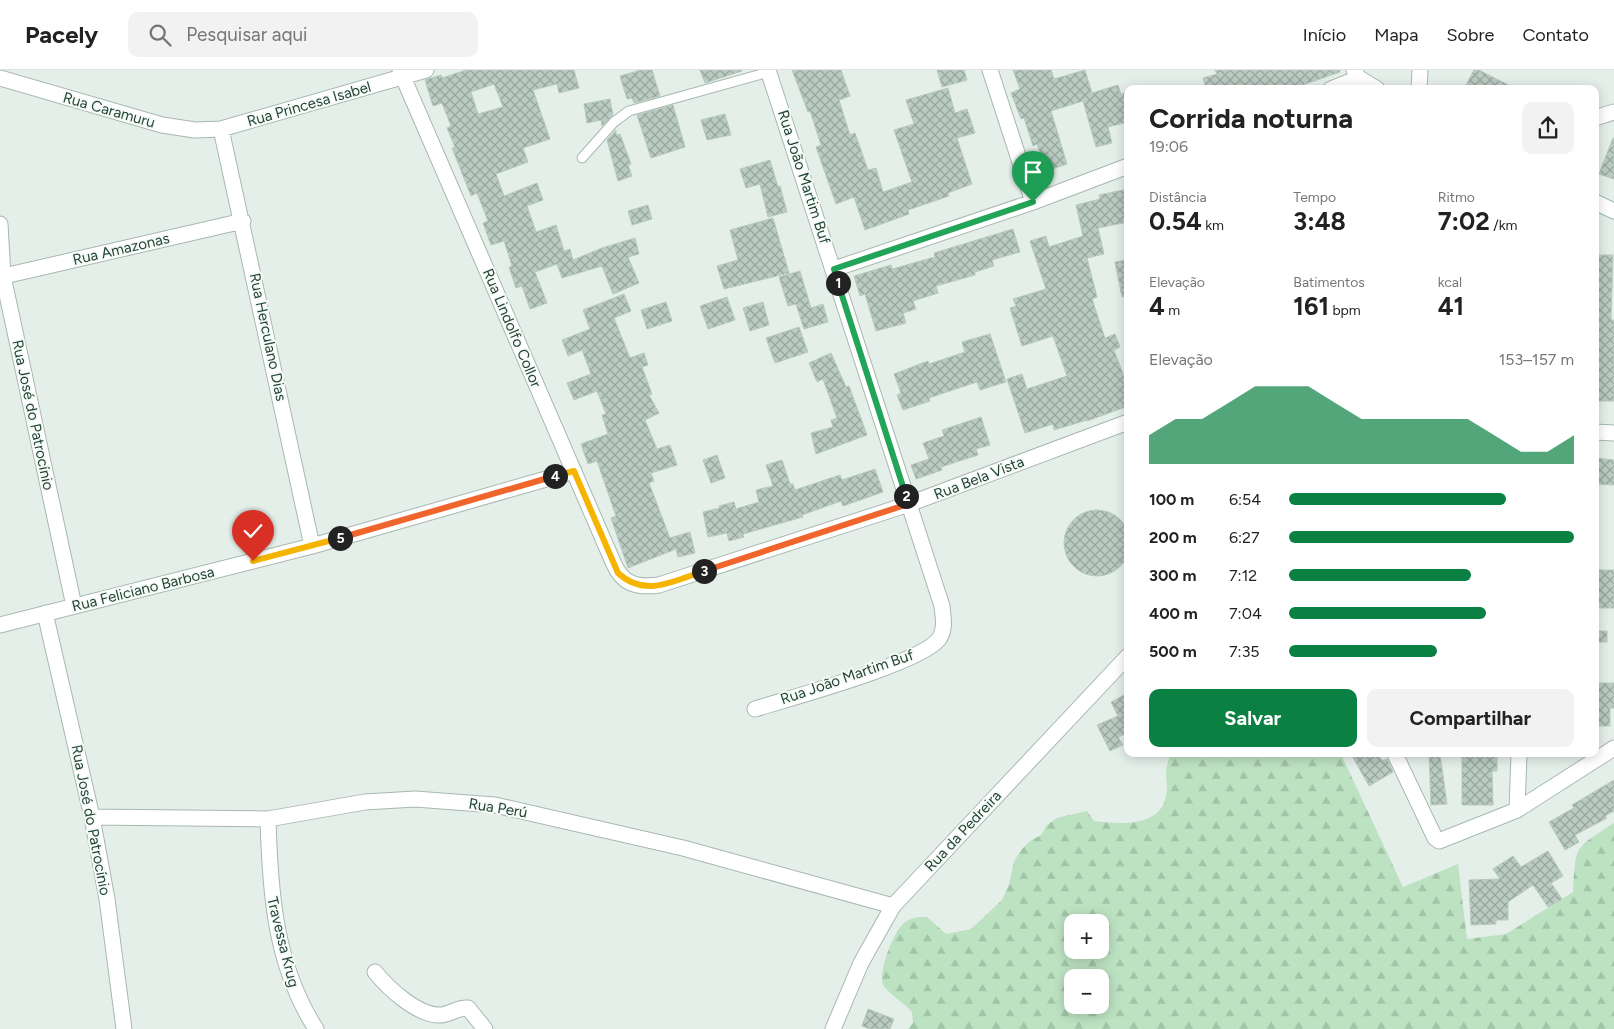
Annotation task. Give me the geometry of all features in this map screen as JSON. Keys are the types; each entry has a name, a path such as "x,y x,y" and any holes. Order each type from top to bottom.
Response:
{"street":[{"name":"Rua Princesa Isabel","path":"221,129 401,74 426,70"},
{"path":"990,70 1033,202"},
{"path":"1419,85 1420,70"},
{"name":"Rua João Martim Buf","path":"755,709 896,663 930,648 940,638 944,625 942,606 769,71"},
{"name":"Rua Lindolfo Collor","path":"401,74 618,573 628,583"},
{"path":"1338,85 1357,74 1372,85"},
{"name":"Rua Caramuru","path":"0,78 162,125 194,130 221,129"},
{"path":"1599,117 1614,112"},
{"name":"Rua Herculano Dias","path":"221,129 243,221 312,546"},
{"path":"834,269 1033,202 1124,168"},
{"path":"1599,204 1614,211"},
{"name":"Rua Amazonas","path":"1,275 243,221"},
{"name":"Rua José do Patrocínio","path":"0,224 1,275 74,606"},
{"name":"Rua Bela Vista","path":"628,583 642,587 659,585 908,504 1124,423"},
{"path":"1599,432 1614,433"},
{"name":"Rua Feliciano Barbosa","path":"0,625 312,546 574,471"},
{"name":"Rua José do Patrocínio","path":"45,613 92,817 107,899 124,1029"},
{"name":"Rua da Pedreira","path":"833,1029 861,963 893,906 1124,660"},
{"path":"1395,757 1435,838 1439,841 1446,840 1517,810 1614,748"},
{"path":"1517,810 1519,757"},
{"name":"Rua Perú","path":"92,817 268,819 365,802 415,798 495,805 683,848 893,906"},
{"name":"Travessa Krug","path":"268,819 270,883 274,919 290,980 303,1009 316,1029"},
{"path":"375,972 398,996 427,1013 445,1015 461,1008 468,1008 485,1029"}],"lane":[{"path":"582,158 614,122 629,111 769,71"}],"green space":[{"path":"1169,757 1342,757 1403,887 1458,864 1467,939 1506,934 1573,892 1575,865 1580,849 1591,838 1614,823 1614,1029 908,1029 913,1023 912,1012 885,988 882,979 887,952 895,935 904,923 915,918 927,917 946,934 971,929 1002,900 1009,885 1014,861 1030,841 1041,835 1047,825 1057,818 1087,811 1094,821 1126,823 1147,819 1156,814 1162,806 1167,787 1166,770"}],"building":[{"path":"466,70 574,70 579,88 559,93 557,84 533,90 550,139 523,148 528,162 496,174 504,196 537,183 543,200 527,206 536,232 556,225 564,251 570,249 573,260 602,248 635,238 639,254 628,257 639,283 613,294 602,266 562,278 557,264 535,272 547,303 530,309 522,286 516,288 509,267 512,266 504,241 491,245 483,223 488,221 477,193 471,196 452,148 455,147 447,128 451,126 442,103 433,106 425,80 441,75 442,78","holes":["494,84 503,107 478,114 471,92"]},
{"path":"641,70 652,70 660,96 634,103 632,98 627,99 620,76"},
{"path":"700,70 741,70 742,71 705,83"},
{"path":"792,70 841,70 850,96 839,100 850,135 855,133 868,170 876,168 883,192 912,182 894,130 914,124 906,100 948,88 955,113 967,109 975,133 957,138 972,184 948,193 949,196 908,210 909,214 865,230 854,197 836,204 816,147 821,145 810,111 808,112"},
{"path":"937,70 964,70 967,80 942,87"},
{"path":"1013,70 1051,70 1054,79 1085,70 1092,93 1118,85 1121,94 1124,93 1124,123 1108,127 1112,143 1096,147 1083,101 1051,111 1067,164 1046,171 1037,144 1033,146 1024,118 1021,119 1011,93 1020,89"},
{"path":"1215,70 1340,70 1340,72 1303,85 1205,85 1203,78 1217,74"},
{"path":"1474,70 1479,70 1508,85 1466,85"},
{"path":"610,99 613,115 602,126 601,120 587,123 584,104"},
{"path":"673,105 685,147 651,158 637,115"},
{"path":"725,114 731,135 707,140 701,120"},
{"path":"616,130 616,135 620,134 631,164 628,165 632,176 618,181 607,140"},
{"path":"1614,138 1614,179 1599,174"},
{"path":"770,160 787,212 768,217 760,184 746,188 740,169"},
{"path":"1124,190 1124,223 1098,228 1104,254 1087,258 1097,297 1092,299 1105,338 1115,334 1120,347 1114,350 1124,376 1124,407 1087,421 1054,430 1053,424 1025,433 1007,379 1022,374 1027,389 1067,376 1053,336 1022,346 1010,308 1016,306 1013,299 1046,289 1030,241 1046,236 1049,247 1083,236 1076,205 1100,199 1099,195"},
{"path":"648,205 652,219 632,225 628,211"},
{"path":"773,218 789,273 724,289 717,266 738,260 730,230"},
{"path":"1013,229 1020,252 992,260 994,266 975,272 975,275 936,286 938,293 913,301 916,309 903,313 906,323 876,331 865,294 860,296 854,276 891,265 892,269 935,257 934,253"},
{"path":"1599,255 1613,255 1611,320 1614,320 1614,401 1599,401"},
{"path":"1124,260 1124,297 1122,297 1115,262"},
{"path":"800,271 811,308 823,304 828,322 804,329 796,304 788,306 779,277"},
{"path":"624,294 631,311 614,318 630,358 644,353 648,365 642,367 652,394 649,395 659,413 645,420 657,449 670,445 677,465 651,473 654,481 649,483 670,538 690,532 695,553 678,557 676,549 628,568 611,518 616,516 597,461 588,464 581,444 608,434 602,415 606,414 597,391 574,400 567,383 591,374 582,350 568,356 562,340 590,329 583,310"},
{"path":"727,297 735,320 708,329 700,306"},
{"path":"666,302 672,321 647,329 641,310"},
{"path":"763,302 769,325 750,331 743,308"},
{"path":"799,327 808,352 775,363 766,338"},
{"path":"990,334 1006,382 980,390 977,382 929,398 930,401 903,410 897,395 901,393 894,374 928,361 929,364 965,352 962,342"},
{"path":"831,353 846,387 849,386 867,435 816,454 811,433 833,427 831,420 837,418 823,379 817,382 809,363"},
{"path":"981,417 990,445 976,449 978,455 941,467 942,470 916,479 911,465 929,459 923,443 944,436 942,430"},
{"path":"717,455 725,478 711,483 703,460"},
{"path":"1599,458 1614,460 1614,485 1599,484"},
{"path":"782,460 790,484 793,484 795,490 840,475 842,480 875,469 883,492 843,506 841,501 802,515 803,517 743,534 744,537 729,541 727,533 708,537 703,512 734,502 736,509 759,502 756,490 773,486 766,465"},
{"path":"1097,510 1110,513 1124,525 1124,561 1120,566 1110,573 1097,576 1084,573 1074,566 1067,556 1064,543 1067,530 1074,520 1084,513"},
{"path":"1599,570 1614,570 1614,608 1599,608"},
{"path":"1599,631 1607,631 1607,642 1599,642"},
{"path":"1599,683 1614,683 1614,708 1610,708 1610,726 1599,726"},
{"path":"1124,695 1124,735 1118,737 1123,745 1110,751 1097,725 1118,716 1111,702"},
{"path":"1353,757 1380,757 1382,761 1387,759 1393,772 1369,786"},
{"path":"1429,757 1440,757 1447,804 1431,805"},
{"path":"1462,757 1497,757 1497,771 1492,771 1493,805 1462,805"},
{"path":"1614,780 1614,811 1605,816 1607,818 1575,835 1579,842 1565,850 1549,822 1574,808 1572,805"},
{"path":"1548,851 1563,876 1551,883 1562,899 1548,907 1533,885 1508,902 1508,920 1496,920 1496,924 1471,925 1469,880 1500,879 1493,869 1513,856 1521,867"},
{"path":"868,1009 894,1019 890,1029 870,1029 862,1026"}],"route":[{"path":"253,561 574,471 618,573 628,583 642,587 659,585 908,504 834,269 1033,202"}]}
